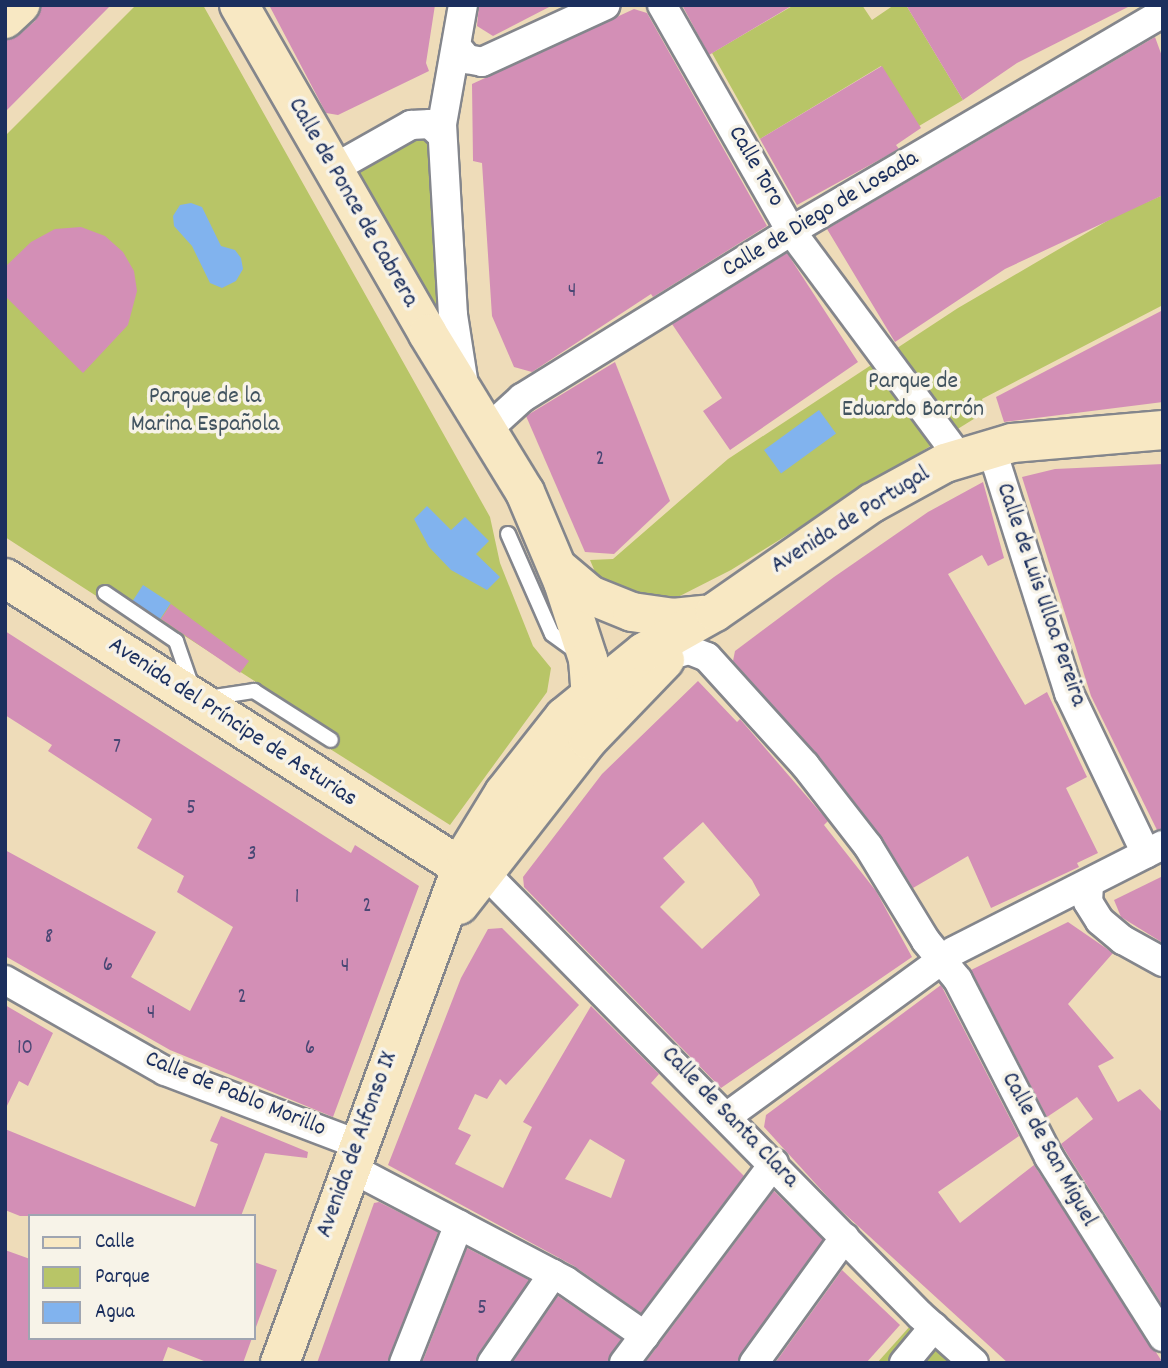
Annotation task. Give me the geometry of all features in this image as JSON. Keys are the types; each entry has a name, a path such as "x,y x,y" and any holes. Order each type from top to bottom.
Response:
{"main road":[{"path":"5,19 19,5"},
{"name":"Calle de Ponce de Cabrera","path":"239,5 333,169 521,483 558,568 590,675"},
{"name":"Avenida de Portugal","path":"482,865 487,817 590,675 631,661 715,612 873,503 975,452 1163,430"},
{"path":"558,568 590,595 632,612 673,618 715,612"},
{"name":"Avenida del Príncipe de Asturias","path":"5,578 195,701 482,865"},
{"name":"Avenida de Portugal","path":"482,865 580,749 715,612"},
{"path":"580,749 590,721 590,675"},
{"name":"Avenida de Alfonso IX","path":"280,1363 353,1156 442,929 482,865"}],"street":[{"path":"463,5 457,47 444,100 442,135 454,327 478,414"},
{"path":"457,47 467,59 482,62 606,5"},
{"name":"Calle Toro","path":"662,5 791,231 975,452"},
{"name":"Calle de Diego de Losada","path":"478,414 522,398 791,231 1163,13"},
{"path":"333,169 411,125 430,124 442,135"},
{"name":"Calle de Luis Ulloa Pereira","path":"975,452 1069,693 1155,850"},
{"name":"Calle de San Miguel","path":"671,655 683,650 702,653 792,751 869,846 941,959 958,980 1049,1157 1163,1337"},
{"path":"729,1115 941,959 1155,850"},
{"name":"Calle de Santa Clara","path":"482,865 729,1115 845,1237 934,1327 974,1363"},
{"path":"1089,884 1088,902 1100,921 1123,940 1163,962"},
{"name":"Calle de Pablo Morillo","path":"5,980 165,1071 353,1156 459,1224 553,1274 645,1336"},
{"path":"624,1363 774,1163"},
{"path":"404,1363 459,1224"},
{"path":"754,1363 845,1237"},
{"path":"494,1360 553,1274"},
{"path":"904,1363 934,1327"}],"lane":[{"path":"508,534 551,634 590,675"},
{"path":"105,593 176,640 184,653 195,701 254,691 331,740"}],"green space":[{"name":"Parque de la Marina Española","path":"136,5 203,5 490,517 500,563 533,646 551,668 547,692 450,825 327,747 335,733 109,587 101,599 5,537 5,136"},
{"path":"794,5 862,5 872,20 894,5 906,5 963,100 919,126 881,66 760,139 712,53"},
{"path":"415,136 429,137 440,316 357,177 360,168"},
{"name":"Parque de Eduardo Barrón","path":"1163,195 1163,305 982,399 985,412 731,570 670,601 601,586 590,560 613,559 728,459 958,308 1119,214"},
{"path":"920,1315 974,1363 877,1363"}],"water":[{"path":"191,203 202,207 221,246 235,250 241,258 243,269 236,281 222,288 210,283 192,246 174,226 173,216 180,205"},
{"path":"819,410 836,433 781,473 764,450"},
{"path":"427,506 451,530 465,517 489,541 476,554 500,577 487,590 451,570 429,547 414,519"},
{"path":"143,585 171,603 160,620 132,602"}],"building":[{"path":"41,5 111,5 5,112 5,40 19,35 35,21"},
{"path":"269,5 435,5 426,63 429,71 338,115 326,113"},
{"path":"479,5 553,5 493,36 477,26"},
{"path":"682,5 793,5 709,55"},
{"path":"906,5 1132,5 1017,63 963,100"},
{"path":"634,9 647,13 767,226 653,297 651,294 532,372 514,367 492,316 482,163 473,161 472,84"},
{"path":"1155,37 1163,59 1163,195 1005,269 895,342 827,229"},
{"path":"882,66 921,128 896,145 899,149 797,205 760,139"},
{"path":"81,227 105,236 123,252 134,271 137,291 128,325 83,373 5,296 5,267 31,242 55,229"},
{"path":"787,253 858,362 730,450 703,411 722,398 672,324"},
{"path":"1163,310 1163,402 1004,422 996,397"},
{"path":"615,362 670,501 614,554 585,552 526,416"},
{"path":"1163,464 1163,829 1157,830 1091,696 1022,477 1055,469"},
{"path":"983,482 1004,558 988,566 982,555 948,574 1025,705 1047,692 1087,777 1066,788 1098,853 1077,863 1079,867 991,908 968,856 913,888 881,836 818,755 733,661 735,651 834,577 928,512"},
{"path":"171,604 249,661 240,673 161,619"},
{"path":"5,631 351,853 355,845 419,886 333,1117 170,1050 5,956 5,850 156,932 131,977 190,1011 233,927 177,892 184,876 137,848 152,819 48,751 52,745 5,715"},
{"path":"698,681 737,722 740,719 828,821 824,825 876,891 912,957 721,1088 524,887 523,877 602,774","holes":["703,822 752,880 760,895 702,949 660,907 685,882 663,858"]},
{"path":"1163,876 1163,943 1121,917 1114,900"},
{"path":"1068,922 1113,953 1068,1004 1114,1058 1098,1066 1118,1102 1140,1089 1163,1113 1163,1306 1061,1144 1093,1119 1077,1097 1047,1117 971,970"},
{"path":"502,928 579,1005 506,1085 500,1079 487,1099 475,1094 458,1129 471,1135 455,1164 503,1188 532,1127 523,1122 591,1006 659,1074 651,1083 744,1176 641,1313 574,1266 388,1165 461,978 488,929","holes":["590,1139 625,1160 611,1198 565,1179"]},
{"path":"941,985 1019,1136 938,1192 960,1223 1034,1165 1163,1363 1008,1363 835,1205 764,1127 766,1115"},
{"path":"5,1005 53,1033 28,1086 19,1081 5,1110"},
{"path":"221,1116 308,1152 307,1158 265,1153 242,1214 20,1216 5,1210 5,1129 195,1207 218,1144 210,1141"},
{"path":"774,1191 823,1240 738,1363 645,1363"},
{"path":"379,1202 438,1232 388,1363 317,1363 374,1203"},
{"path":"467,1248 529,1280 476,1363 422,1363"},
{"path":"5,1250 28,1258 28,1340 251,1340 243,1363 209,1363 168,1347 162,1363 5,1363"},
{"path":"256,1263 277,1270 256,1327"},
{"path":"842,1270 900,1325 866,1363 775,1363"},
{"path":"558,1296 621,1339 608,1363 512,1363"}]}
